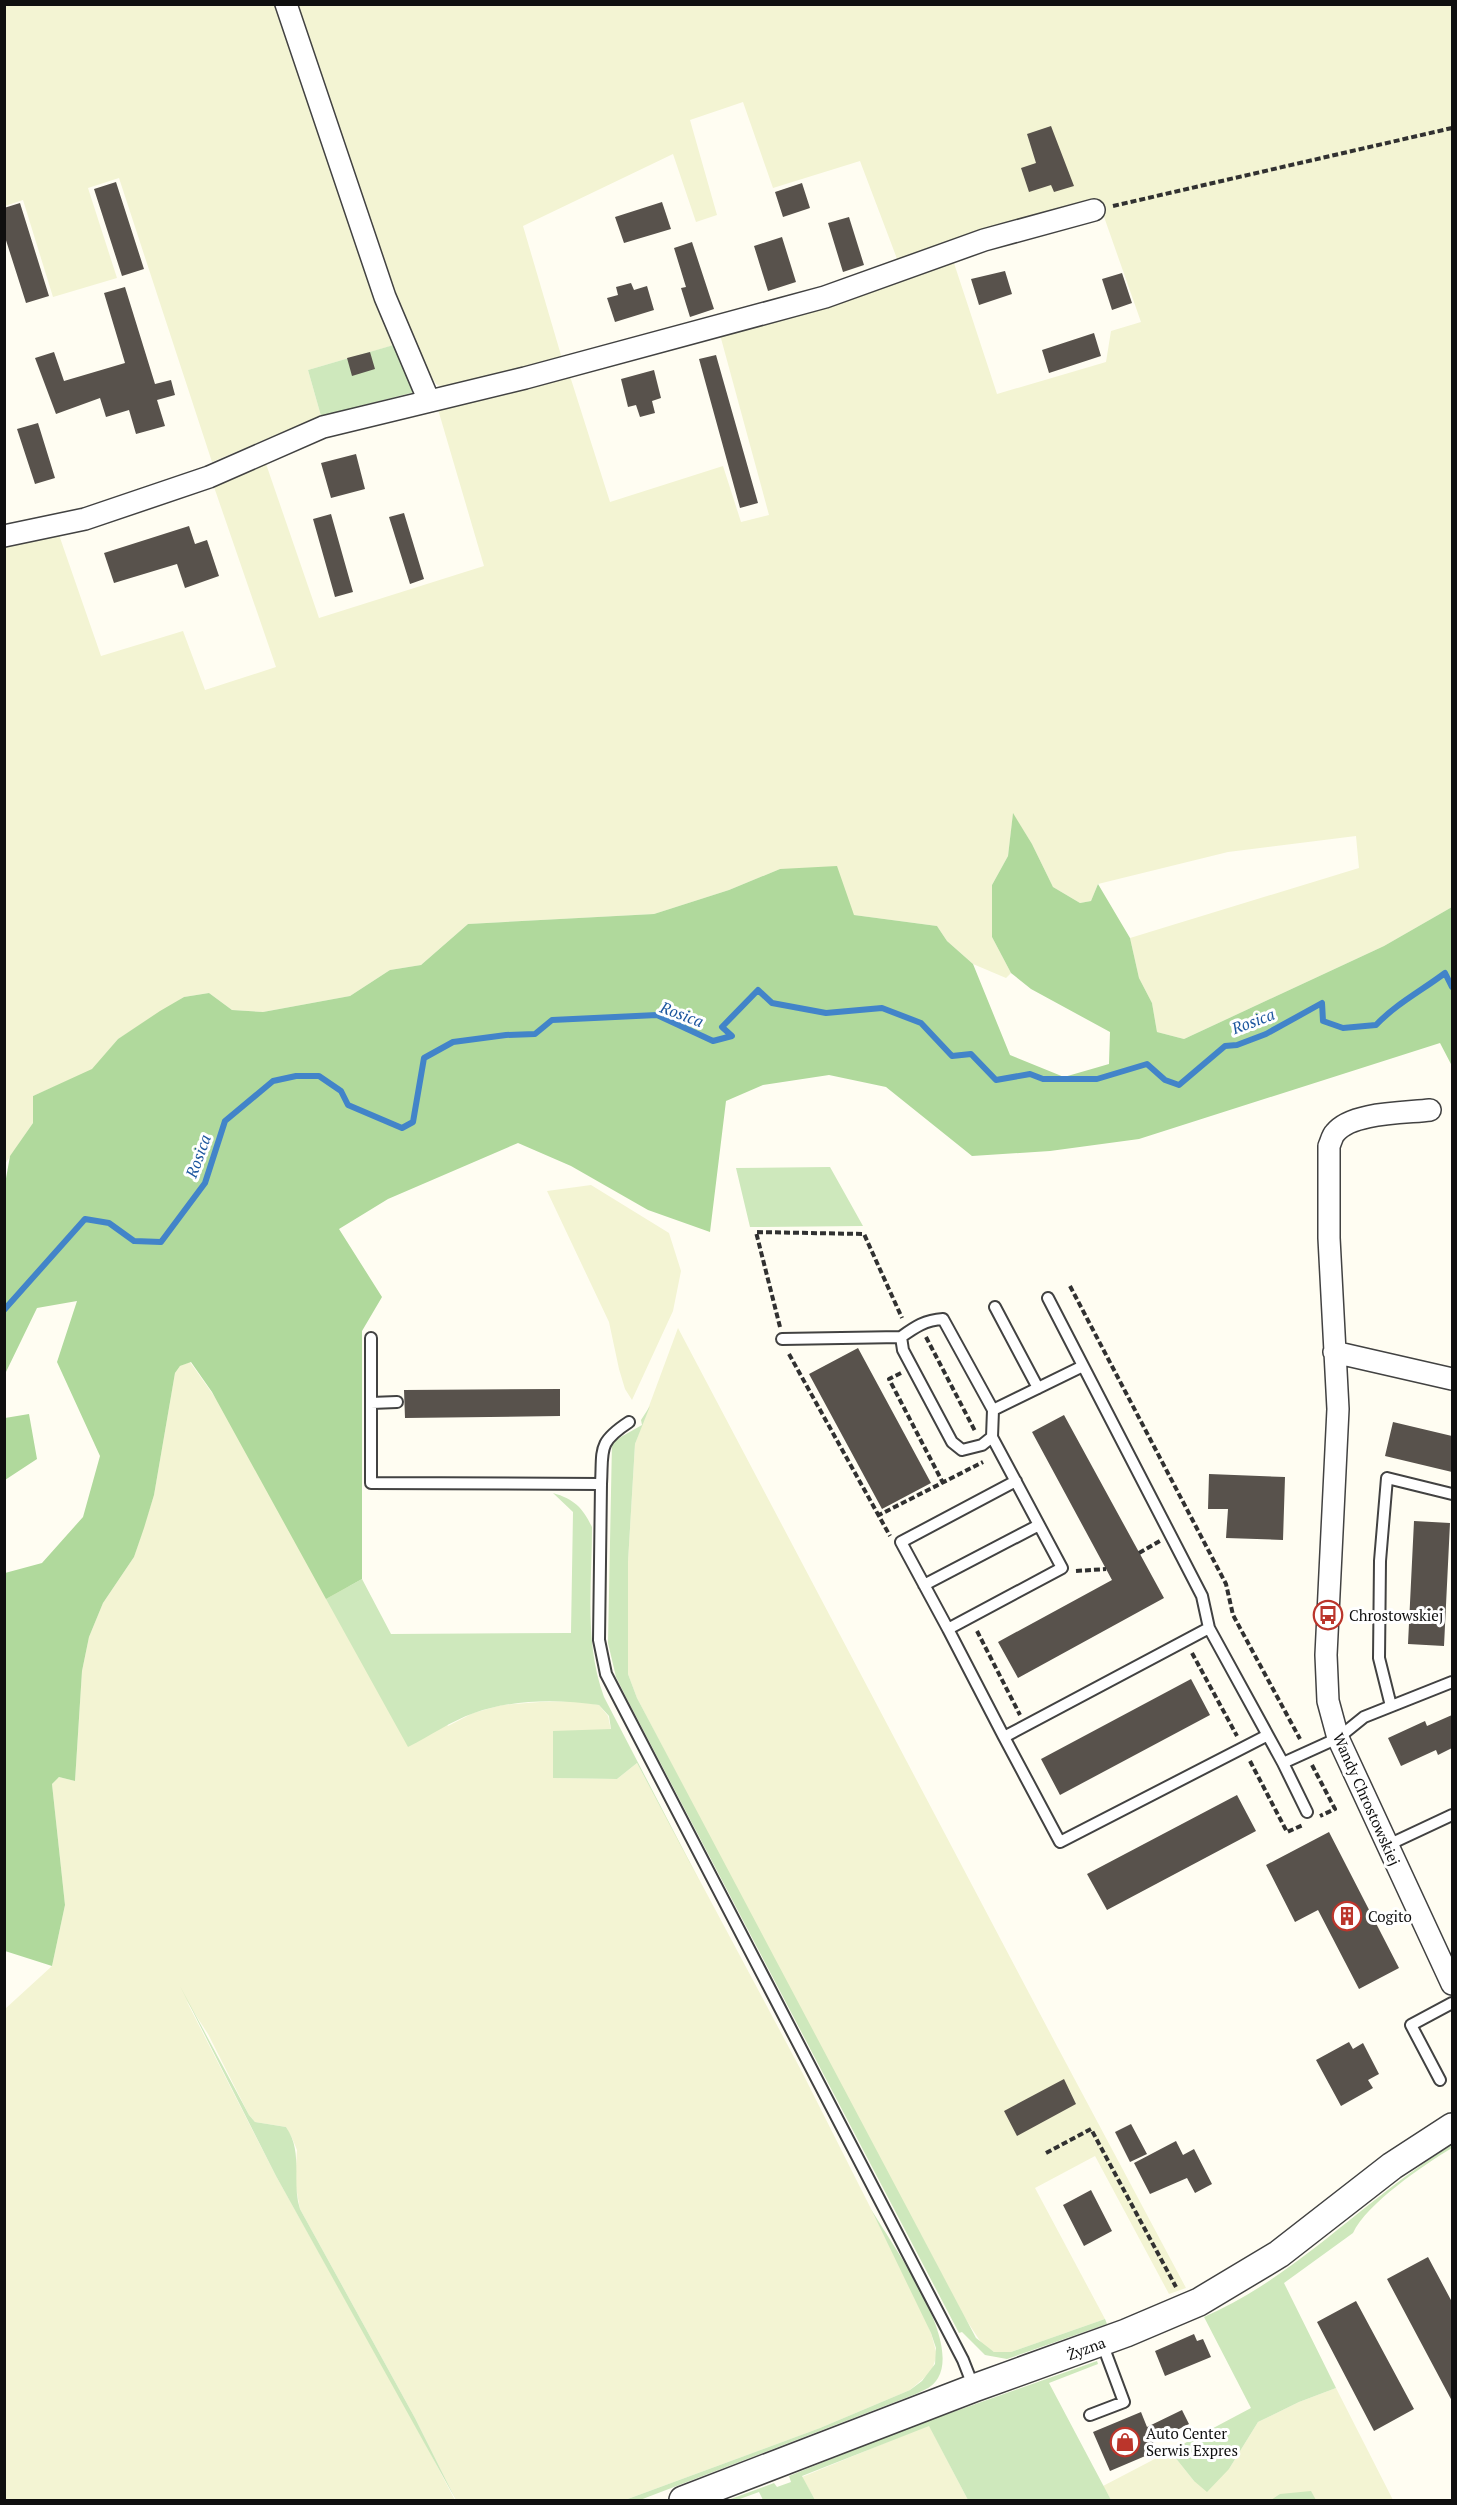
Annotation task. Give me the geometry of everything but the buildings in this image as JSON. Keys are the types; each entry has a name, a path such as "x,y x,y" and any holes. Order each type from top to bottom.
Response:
{"street":[{"path":"286,4 385,297 429,401"},
{"path":"4,536 85,519 209,477 323,427 525,378 825,297 984,240 1094,210"},
{"name":"Wandy Chrostowskiej","path":"1430,1110 1364,1117 1349,1122 1335,1132 1329,1146 1329,1238 1338,1409 1326,1655 1328,1701 1338,1738 1452,1984"},
{"path":"1334,1353 1452,1379"},
{"name":"Żyzna","path":"682,2500 1187,2308 1217,2293 1279,2254 1406,2156 1452,2127"}],"lane":[{"path":"1048,1298 1202,1596 1209,1628 1266,1736 1283,1763 1310,1818"},
{"path":"995,1307 1038,1388"},
{"path":"782,1339 901,1337 929,1320 943,1319 950,1327 993,1410 992,1437 1062,1568 948,1629"},
{"path":"901,1337 903,1350 952,1442 962,1450 971,1449 992,1437"},
{"path":"371,1338 371,1483 601,1484"},
{"path":"993,1410 1083,1366"},
{"path":"371,1402 397,1402"},
{"path":"628,1422 614,1432 604,1444 601,1484 599,1640 606,1674 963,2360 974,2388"},
{"path":"1391,1706 1379,1658 1380,1561 1387,1478 1452,1494"},
{"path":"1016,1481 901,1542 1060,1842 1266,1736"},
{"path":"924,1585 1039,1525"},
{"path":"1004,1737 1209,1628"},
{"path":"1283,1763 1338,1738 1364,1717 1452,1682"},
{"path":"1388,1845 1452,1815"},
{"path":"1440,2080 1412,2025 1452,2003"},
{"path":"1090,2415 1124,2402 1102,2342"}],"path":[{"path":"1094,210 1452,128"},
{"path":"1070,1286 1226,1584 1233,1615 1301,1742"},
{"path":"912,1367 889,1379 943,1483"},
{"path":"877,1516 989,1459"},
{"path":"1155,1530 1166,1549"},
{"path":"1139,1552 1161,1540"},
{"path":"1070,1561 1075,1571"},
{"path":"1065,1576 1075,1571 1106,1569"},
{"path":"974,1624 1027,1725"},
{"path":"1188,1639 1191,1652 1287,1832 1310,1818 1335,1809 1310,1766 1317,1762"},
{"path":"1184,1652 1191,1652"},
{"path":"1046,2153 1091,2129 1187,2308"}],"green space":[{"path":"5,5 1452,5 1452,907 1384,946 1184,1039 1157,1032 1152,1003 1139,978 1130,938 1359,868 1356,836 1228,852 1098,884 1091,901 1080,903 1053,887 1032,844 1013,814 1008,856 992,885 992,937 1011,973 1006,978 973,964 947,941 937,926 854,915 780,869 729,890 654,914 468,924 421,965 390,970 350,996 263,1012 232,1010 209,993 184,997 118,1039 92,1070 33,1096 33,1123 5,1164 5,543 58,532 101,656 183,631 205,690 276,667 213,484 264,458 319,618 484,566 437,406 569,373 610,502 723,466 741,522 769,515 719,331 952,257 997,394 1106,362 1111,331 1141,322 1103,214 899,264 860,161 773,188 743,102 690,120 717,215 696,222 673,154 523,226 563,362 450,391 436,384 408,341 308,370 321,416 212,462 119,178 88,188 117,278 53,297 23,200 5,206"},
{"path":"397,344 415,392 321,416 308,370"},
{"path":"1013,813 1032,844 1053,887 1080,903 1091,901 1098,884 1130,938 1139,978 1152,1003 1157,1032 1184,1039 1384,946 1452,907 1452,1066 1440,1043 1139,1139 1050,1151 972,1156 886,1087 829,1075 763,1085 726,1101 710,1232 648,1210 571,1166 518,1143 388,1199 339,1229 382,1297 362,1331 362,1579 326,1599 212,1392 191,1362 180,1366 175,1373 154,1495 144,1528 134,1557 103,1603 89,1637 82,1671 75,1781 59,1777 52,1784 65,1905 52,1966 5,1951 5,1573 42,1563 83,1517 100,1456 57,1362 77,1301 37,1308 5,1374 5,1184 10,1156 33,1123 33,1096 92,1069 118,1039 184,997 209,993 232,1010 263,1012 350,996 390,970 421,965 468,924 654,914 729,890 780,869 837,866 854,915 937,926 947,941 973,964 1010,1055 1064,1077 1109,1064 1110,1032 1031,989 1011,973 992,937 992,885 1008,856"},
{"path":"830,1167 863,1226 750,1227 736,1168"},
{"path":"591,1185 669,1233 681,1271 673,1311 632,1400 625,1389 619,1369 609,1322 547,1191"},
{"path":"678,1328 1186,2288 1169,2294 1095,2156 1035,2188 1105,2319 1011,2352 994,2352 982,2344 965,2318 744,1903 637,1698 628,1674 628,1562 635,1444"},
{"path":"190,1362 448,1726 473,1713 502,1705 540,1702 576,1701 599,1705 608,1716 611,1730 553,1778 617,1779 637,1763 802,2072 918,2302 937,2355 931,2372 910,2390 820,2428 625,2500 456,2500 415,2418 300,2209 295,2182 297,2150 292,2138 286,2127 255,2122 249,2115 208,2034 186,2000 276,2176 408,2411 455,2500 5,2500 5,2009 52,1966 65,1905 52,1784 59,1777 75,1781 82,1671 89,1637 103,1603 134,1557 154,1495 175,1373 180,1366"},
{"path":"650,1406 635,1444 628,1562 628,1674 637,1698 976,2338 994,2352 1011,2352 1105,2319 1107,2324 1007,2359 985,2355 962,2332 959,2333 616,1677 608,1643 612,1442 642,1425 641,1420"},
{"path":"29,1414 37,1459 5,1480 5,1418"},
{"path":"553,1493 577,1505 592,1527 591,1635 604,1697 701,1884 637,1763 617,1779 553,1778 553,1731 611,1729 609,1716 599,1705 536,1702 489,1708 457,1720 408,1747 326,1599 362,1579 391,1634 571,1633 573,1512"},
{"path":"180,1986 249,2115 255,2122 286,2127 295,2147 300,2209 415,2418 456,2500 276,2176"},
{"path":"1452,2145 1452,2148 1412,2174 1383,2198 1370,2210 1353,2233 1284,2283 1336,2388 1299,2402 1258,2422 1229,2469 1207,2492 1194,2481 1170,2451 1251,2408 1204,2317 1270,2280 1390,2188"},
{"path":"871,2209 921,2292 932,2316 940,2340 943,2361 936,2381 916,2394 640,2500 625,2500 820,2428 910,2390 922,2381 935,2364 936,2348 931,2333"},
{"path":"1097,2361 1098,2364 1049,2383 1111,2500 968,2500 929,2426 802,2476 815,2500 763,2500 759,2492 737,2500 728,2500 774,2483 777,2487 791,2482 789,2476 905,2429"},
{"path":"1336,2388 1393,2500 1111,2500 1103,2486 1170,2451 1194,2481 1229,2469 1258,2422 1299,2402"},
{"path":"929,2425 968,2500 815,2500 802,2477"},
{"path":"1311,2491 1316,2500 1271,2500 1280,2494"}],"waterway":[{"name":"Rosica","path":"4,1310 85,1219 109,1223 134,1241 161,1242 205,1183 225,1121 273,1081 296,1076 319,1076 341,1091 348,1105 402,1128 413,1122 424,1058 453,1042 506,1035 535,1034 552,1020 657,1015 713,1041 732,1036 722,1027 758,990 772,1003 826,1013 882,1008 921,1023 952,1056 971,1054 996,1080 1030,1074 1043,1079 1097,1079 1147,1064 1165,1080 1179,1085 1225,1046 1237,1045 1266,1034 1322,1003 1323,1021 1343,1028 1376,1025 1400,1004 1445,973 1452,987"}],"place":[{"name":"Chrostowskiej","path":"1328,1615"},
{"name":"Cogito","path":"1347,1916"},
{"name":"Auto Center Serwis Expres","path":"1125,2442"}]}
